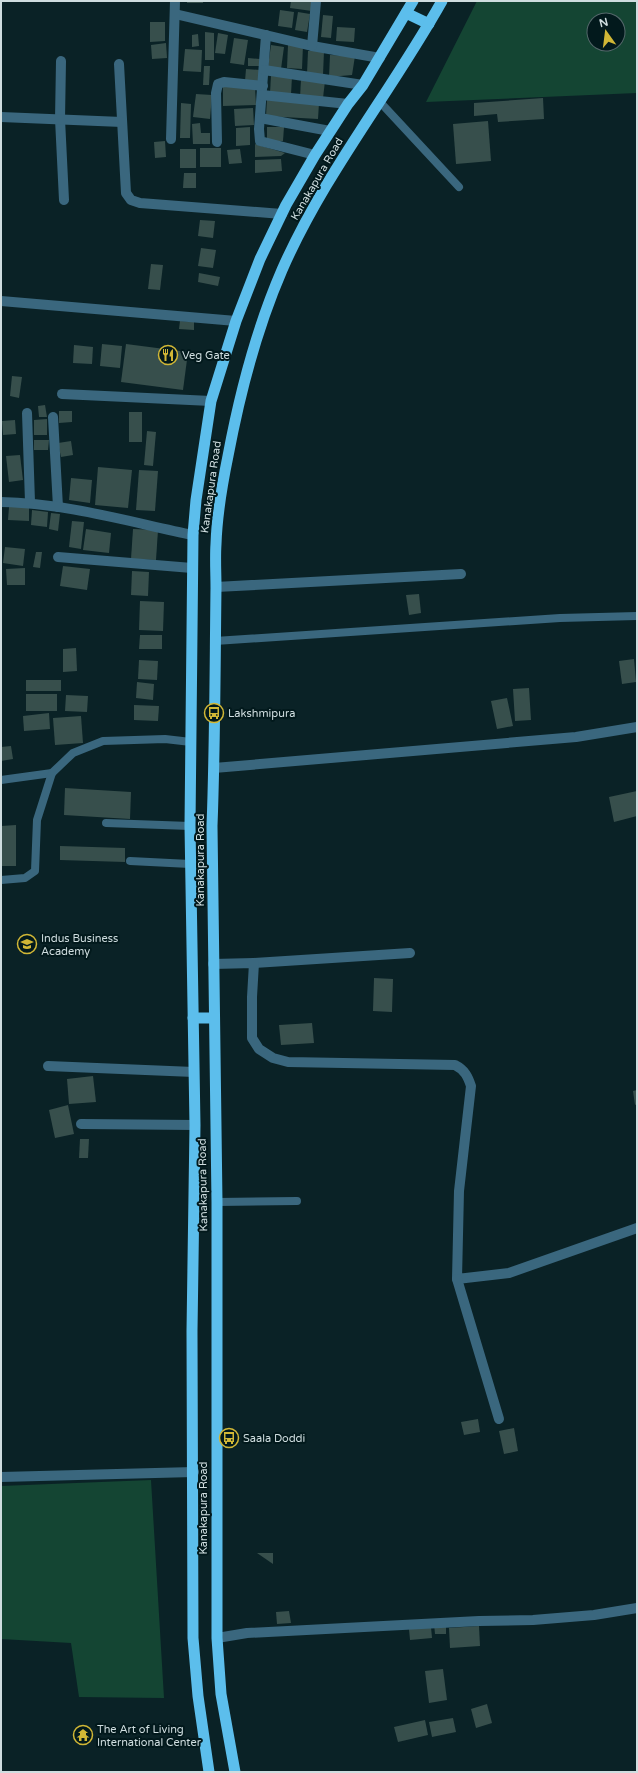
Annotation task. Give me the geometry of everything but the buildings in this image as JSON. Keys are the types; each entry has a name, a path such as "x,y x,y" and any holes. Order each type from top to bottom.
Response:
{"highway":[{"name":"Kanakapura Road","path":"209,1772 198,1696 193,1638 194,1472 192,1331 195,1126 190,826 192,568 196,500 211,401 236,321 260,259 282,214 315,155 348,104 363,85 413,1"},
{"name":"Kanakapura Road","path":"235,1772 221,1694 217,1638 217,1202 212,826 216,543 220,501 238,402 262,318 283,269 309,214 442,1"},
{"path":"406,13 429,24"},
{"path":"193,1018 214,1018"}],"street":[{"path":"171,139 175,1"},
{"path":"312,46 316,1"},
{"path":"175,14 312,46 380,58"},
{"path":"266,35 260,118 260,141 315,155"},
{"path":"61,61 60,119 64,200"},
{"path":"119,64 126,193 131,200 140,203 282,214"},
{"path":"264,70 363,85"},
{"path":"218,142 216,93 218,84 224,82 262,90 348,104"},
{"path":"1,117 122,122"},
{"path":"260,118 330,131"},
{"path":"1,301 236,321"},
{"path":"62,394 211,401"},
{"path":"27,413 30,502"},
{"path":"52,417 58,507"},
{"path":"1,502 30,502 193,535"},
{"path":"58,557 192,568"},
{"path":"216,587 460,574"},
{"path":"214,768 576,737 637,727"},
{"path":"213,964 254,963 410,953"},
{"path":"254,963 252,1038 259,1049 273,1058 288,1062 455,1065 461,1068 467,1075 471,1086 459,1191 457,1279 499,1419"},
{"path":"48,1066 194,1072"},
{"path":"81,1124 195,1126"},
{"path":"457,1279 509,1273 637,1228"},
{"path":"1,1477 194,1472"},
{"path":"217,1638 247,1633 479,1621 533,1620 594,1615 637,1608"}],"lane":[{"path":"380,102 459,187"},
{"path":"215,641 560,618 637,616"},
{"path":"1,880 25,878 35,871 37,820 52,773 73,753 103,740 166,739 191,742"},
{"path":"1,780 52,773"},
{"path":"106,823 190,826"},
{"path":"130,861 190,864"},
{"path":"217,1202 297,1201"}],"green space":[{"path":"477,1 637,1 637,93 426,102"},
{"path":"151,1480 164,1698 79,1697 71,1643 1,1639 1,1486"}],"place":[{"name":"Veg Gate","path":"168,355"},
{"name":"Lakshmipura","path":"214,713"},
{"name":"Indus Business Academy","path":"27,944"},
{"name":"Saala Doddi","path":"229,1438"},
{"name":"The Art of Living International Center","path":"83,1735"}]}
